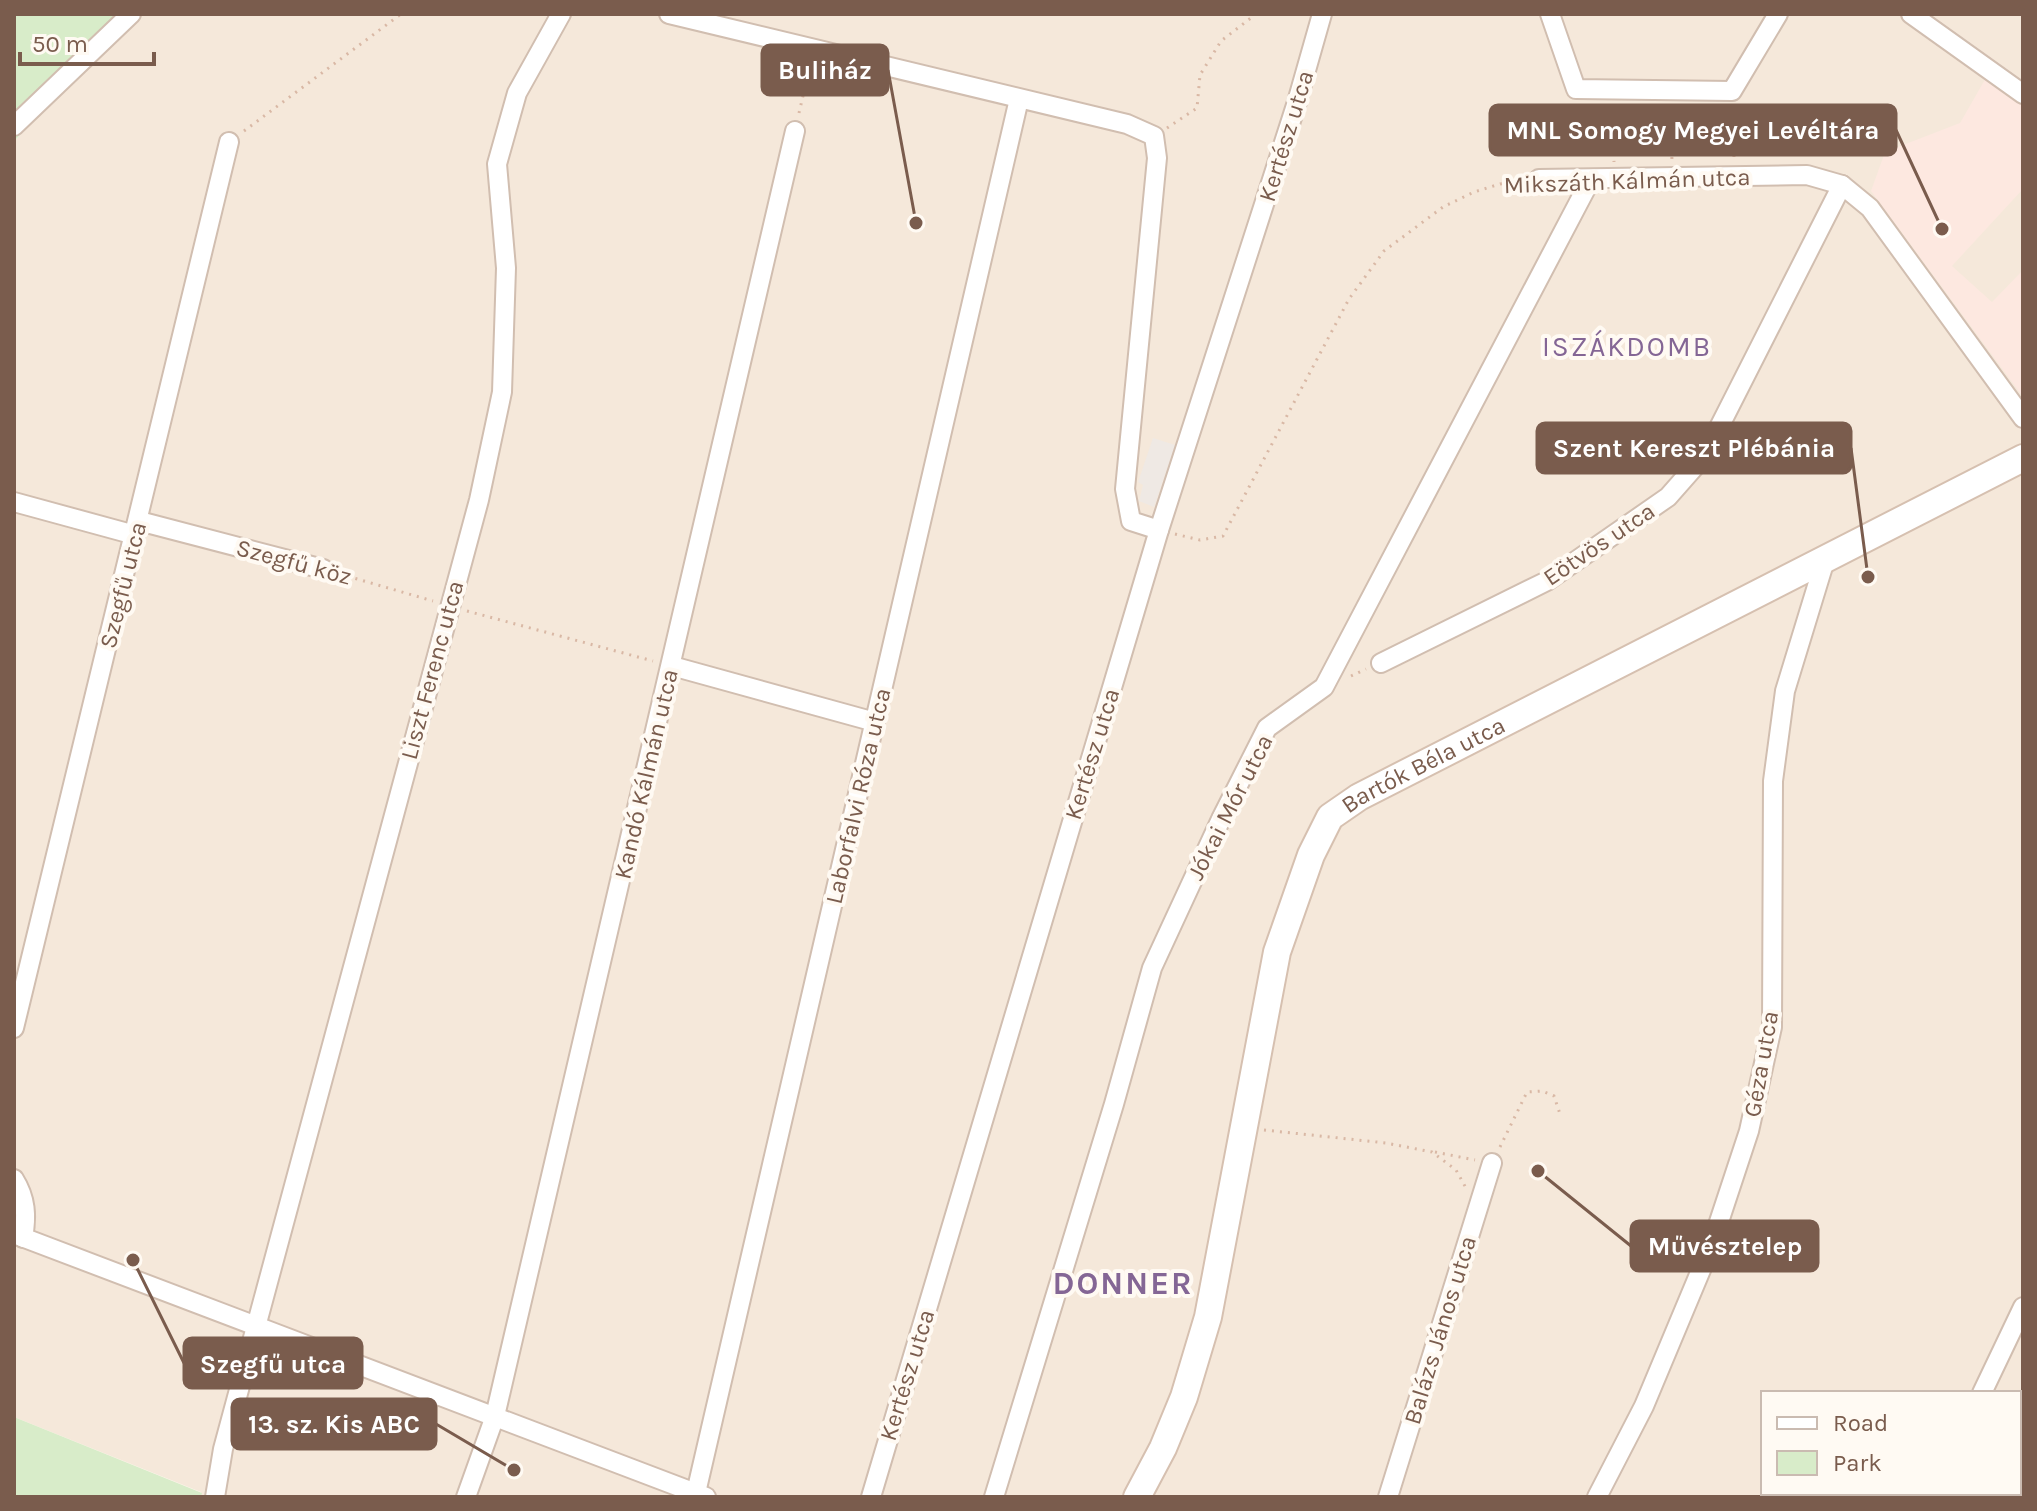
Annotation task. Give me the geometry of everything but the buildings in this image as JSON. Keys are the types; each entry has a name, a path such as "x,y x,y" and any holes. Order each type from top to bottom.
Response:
{"street":[{"path":"14,126 131,14"},
{"name":"Liszt Ferenc utca","path":"215,1497 223,1449 479,500 502,392 506,268 497,164 517,93 561,14"},
{"path":"669,14 1127,124 1154,136 1157,158 1125,489 1131,521 1159,530"},
{"name":"Kertész utca","path":"871,1497 1159,530 1297,102 1322,14"},
{"path":"1550,14 1576,89 1669,91 1732,91 1778,14"},
{"path":"1911,14 2023,94"},
{"name":"Laborfalvi Róza utca","path":"699,1496 1019,99"},
{"name":"Kandó Kálmán utca","path":"466,1497 495,1416 795,131"},
{"name":"Szegfű utca","path":"14,1028 229,142"},
{"name":"Mikszáth Kálmán utca","path":"1539,179 1807,175 1842,185 1870,208 2023,418"},
{"name":"Jókai Mór utca","path":"994,1497 1114,1104 1152,968 1267,728 1324,687 1591,179"},
{"name":"Eötvös utca","path":"1381,663 1547,581 1668,497 1705,455 1842,185"},
{"name":"Bartók Béla utca","path":"1137,1497 1163,1448 1184,1397 1208,1317 1277,952 1311,855 1330,817 1359,797 2023,458"},
{"name":"Szegfű köz","path":"14,502 323,569"},
{"name":"Géza utca","path":"1597,1497 1644,1406 1711,1246 1749,1131 1772,1027 1773,781 1785,691 1825,560"},
{"path":"672,666 875,722"},
{"name":"Balázs János utca","path":"1388,1497 1492,1163"},
{"path":"14,1179 25,1205 26,1222 18,1236 699,1496"},
{"path":"1983,1391 2023,1307"}],"path":[{"path":"229,142 401,14"},
{"path":"1154,136 1197,108 1200,75 1221,41 1256,14"},
{"path":"795,131 814,50"},
{"path":"1610,90 1614,177"},
{"path":"1669,91 1673,177"},
{"path":"1732,91 1734,175"},
{"name":"Mikszáth Kálmán utca","path":"1159,530 1200,540 1223,536 1349,299 1384,251 1443,207 1474,192 1500,184 1539,179"},
{"name":"Szegfű köz","path":"323,569 672,666"},
{"path":"1244,1127 1386,1143 1492,1163 1527,1092 1542,1091 1554,1096 1560,1114"},
{"path":"1432,1152 1456,1170 1471,1197 1476,1218"}],"shaded area":[{"path":"140,14 2023,14 2023,1497 201,1497 201,1492 14,1417 14,141"},
{"path":"1987,76 2023,102 2023,189 1952,266 1992,302 2023,270 2023,397 1871,191 1885,152 1960,123"},
{"path":"1153,438 1175,445 1154,507 1139,501 1143,485 1138,482"}],"green space":[{"path":"14,14 140,14 14,141"},
{"path":"14,1417 202,1493 201,1497 14,1497"}],"place":[{"name":"Buliház","path":"916,223"},
{"name":"MNL Somogy Megyei Levéltára","path":"1942,229"},
{"name":"Szent Kereszt Plébánia","path":"1868,577"},
{"name":"Művésztelep","path":"1538,1171"},
{"name":"Szegfű utca","path":"133,1260"},
{"name":"13. sz. Kis ABC","path":"514,1470"}],"district":[{"name":"ISZÁKDOMB","path":"1627,346"},
{"name":"DONNER","path":"1123,1283"}]}
